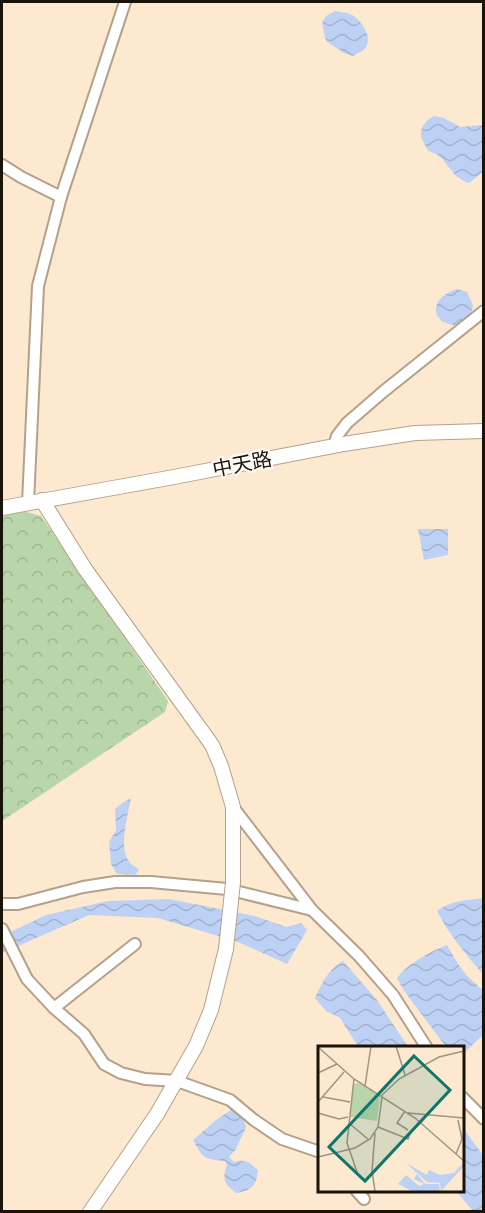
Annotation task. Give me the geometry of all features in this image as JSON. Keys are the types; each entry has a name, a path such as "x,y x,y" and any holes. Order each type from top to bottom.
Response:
{"main road":[{"name":"中天路","path":"2,508 415,433 483,431"},
{"path":"35,502 212,745 233,807 233,882 226,949 210,1010 196,1046 177,1081 90,1212"}],"street":[{"path":"35,502 38,286 61,197 125,2"},
{"path":"2,165 61,197"},
{"path":"334,446 337,436 347,423 483,311"},
{"path":"233,807 312,910 359,956 393,995 426,1046"},
{"path":"2,904 18,904 83,887 115,882 151,882 227,889 312,910"},
{"path":"2,929 27,979 84,1035 108,1067 145,1079 177,1081 230,1100 282,1139 318,1151"},
{"path":"54,1008 135,945"},
{"path":"464,1099 483,1119"}],"green space":[{"path":"23,511 41,516 168,701 165,712 2,821 2,515"}],"water":[{"path":"335,11 354,16 367,33 366,47 353,56 326,41 322,23 326,16"},
{"path":"434,116 444,118 460,127 483,125 483,172 469,183 458,178 438,155 426,147 421,131 424,124"},
{"path":"457,289 467,292 473,305 471,314 457,325 448,324 438,317 437,304 448,293"},
{"path":"418,529 448,529 448,555 424,560"},
{"path":"131,798 124,846 128,860 139,870 135,875 117,874 111,864 109,842 116,830 115,809"},
{"path":"484,898 483,974 458,944 437,911 453,903"},
{"path":"169,899 255,916 286,927 301,923 307,930 287,964 238,942 158,918 89,915 2,953 2,936 46,915 108,901"},
{"path":"447,945 462,970 483,990 483,1035 464,1053 464,1046 446,1046 443,1043 397,979 405,969"},
{"path":"343,961 377,1000 408,1046 358,1046 340,1018 326,1011 315,998 323,982"},
{"path":"232,1109 243,1118 246,1127 236,1149 229,1157 234,1162 247,1162 258,1170 252,1187 236,1193 225,1181 227,1165 225,1161 205,1157 193,1140"},
{"path":"464,1129 483,1155 483,1211 473,1211 457,1192 464,1192"}]}
